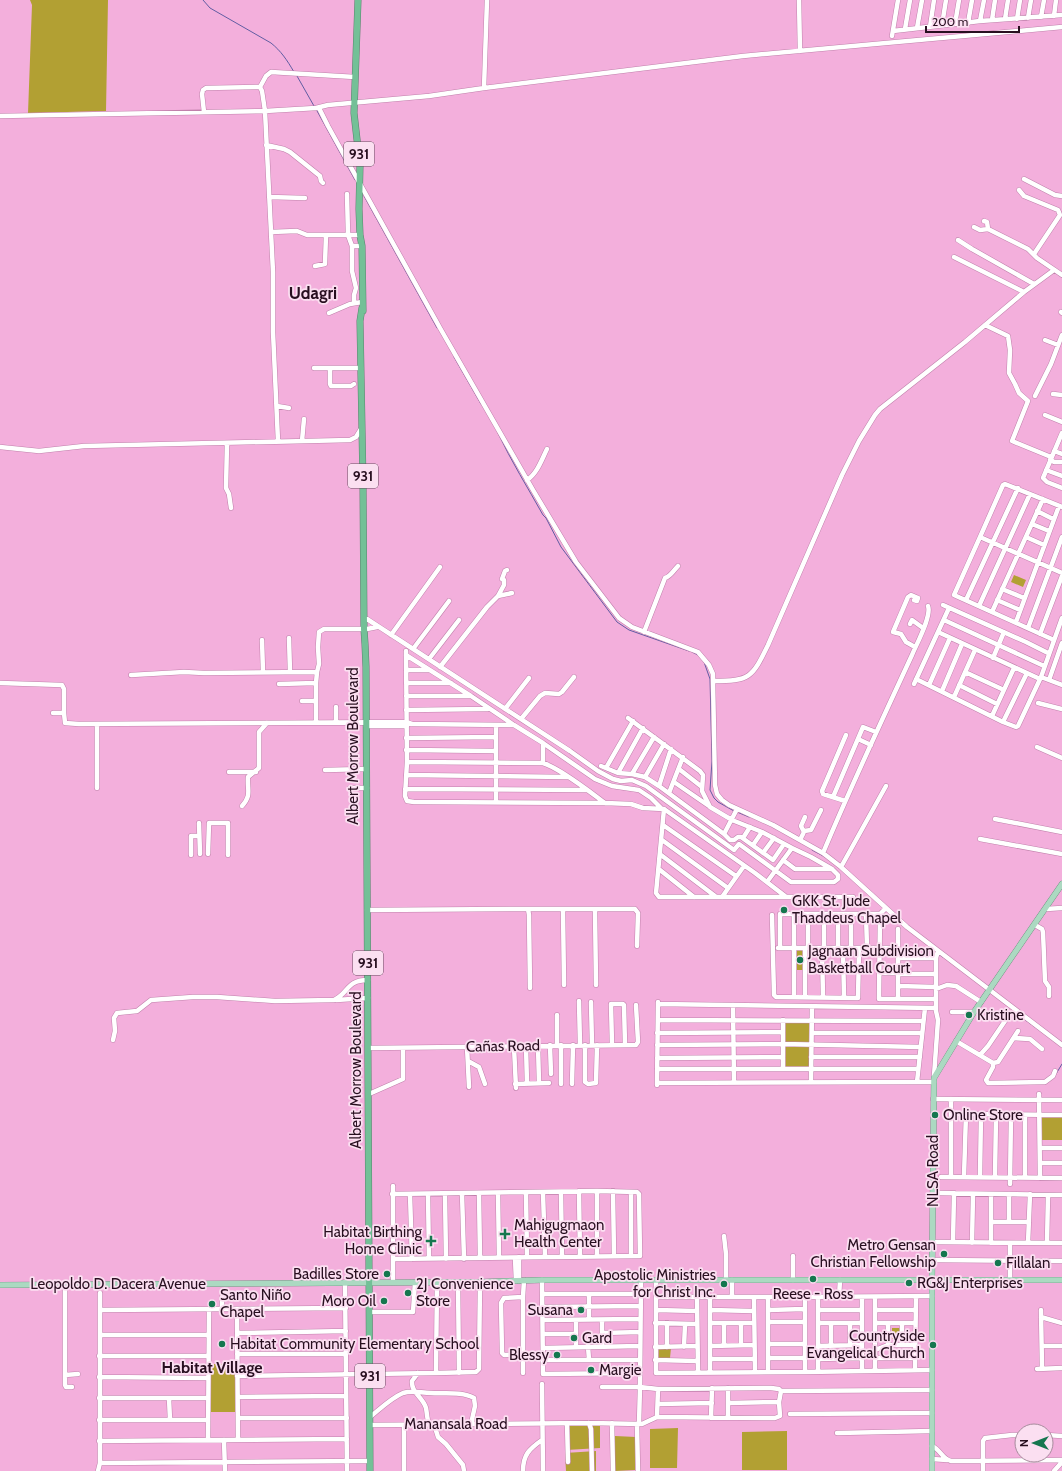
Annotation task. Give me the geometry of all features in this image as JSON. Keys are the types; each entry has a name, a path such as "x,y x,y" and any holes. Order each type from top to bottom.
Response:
{"highway":[{"name":"Albert Morrow Boulevard","path":"358,0 354,118 359,157 360,235 362,246 362,305 360,321 366,644 370,1471"},
{"name":"Albert Morrow Boulevard","path":"362,305 364,320 366,442 367,619 365,629"}],"main road":[{"name":"NLSA Road","path":"932,1471 934,1080 974,1012 1062,884"},
{"name":"Leopoldo D. Dacera Avenue","path":"0,1285 480,1282 542,1280 1062,1280"}],"street":[{"path":"484,88 487,0"},
{"path":"799,0 800,51"},
{"path":"898,0 892,33 905,29 980,21 1062,15"},
{"path":"905,29 910,0"},
{"path":"917,28 922,0"},
{"path":"930,27 934,0"},
{"path":"942,26 946,0"},
{"path":"955,24 959,0"},
{"path":"968,23 972,0"},
{"path":"980,21 984,0"},
{"path":"992,20 995,0"},
{"path":"1005,20 1008,0"},
{"path":"1017,18 1020,0"},
{"path":"1028,18 1032,0"},
{"path":"1041,17 1044,0"},
{"path":"1054,16 1056,0"},
{"path":"0,116 265,111 316,108 328,105 429,96 694,62 1062,27"},
{"path":"260,87 270,72 355,77"},
{"path":"260,87 265,111 271,232 278,442"},
{"path":"204,112 202,94 203,90 206,88 260,87"},
{"path":"316,108 360,181 440,328 576,562 618,618 632,627 698,652 709,665 714,681 715,790 722,800 736,811 773,824 823,853 841,867 937,954 1062,1045"},
{"path":"266,145 290,152 320,176 323,183"},
{"path":"1024,178 1055,195 1062,196"},
{"path":"1019,190 1024,196 1058,210 1061,215 1034,254"},
{"path":"347,194 348,235 352,246 352,271 356,288 354,302"},
{"path":"269,197 305,198"},
{"path":"984,221 988,222 988,229"},
{"path":"974,227 980,230 988,229 1028,248 1037,258 1062,275"},
{"path":"271,232 292,231 307,235 360,235"},
{"path":"315,266 325,264 326,235"},
{"path":"958,240 1034,284"},
{"path":"352,246 362,246"},
{"path":"954,257 1024,292"},
{"path":"714,681 741,680 756,668 768,645 842,475 859,441 875,415 880,409 1024,292 1054,270"},
{"path":"329,312 354,302 362,305"},
{"path":"985,325 1008,336 1010,350 1009,373 1019,394 1028,400 1012,441 1051,458 1056,462 1062,462"},
{"path":"1035,396 1060,343 1062,335"},
{"path":"1045,340 1060,343"},
{"path":"314,368 361,368"},
{"path":"330,368 331,386 351,386 354,384"},
{"path":"1053,394 1062,395"},
{"path":"277,406 289,408"},
{"path":"1045,415 1062,422"},
{"path":"302,441 304,419"},
{"path":"0,447 39,450 84,446 350,440 356,437 362,425"},
{"path":"1061,436 1043,478 1044,480 1062,488"},
{"path":"356,437 362,442"},
{"path":"227,443 226,488 230,494 231,508"},
{"path":"527,480 531,478 536,471 547,449"},
{"path":"1054,451 1062,454"},
{"path":"1046,470 1062,476"},
{"path":"1016,622 1053,519 1060,507 1007,483 1003,485 980,538 951,595 966,600 1054,640"},
{"path":"966,600 1018,488"},
{"path":"979,606 1030,494"},
{"path":"992,612 1043,499"},
{"path":"1037,511 1053,519"},
{"path":"1032,524 1049,532"},
{"path":"1026,537 1044,545"},
{"path":"1028,628 1062,537"},
{"path":"980,538 1062,573"},
{"path":"644,632 664,584 665,578 670,576 678,566"},
{"path":"391,635 440,567"},
{"path":"440,667 487,607 498,596 504,585 504,580 502,579 505,571 507,570"},
{"path":"1040,634 1062,576"},
{"path":"1002,589 1024,598"},
{"path":"498,596 512,593"},
{"path":"914,600 917,601 918,598 911,595 908,597 893,632 901,634 907,643 915,647"},
{"path":"997,600 1020,610"},
{"path":"413,649 449,601"},
{"path":"943,605 1048,653"},
{"path":"823,853 844,801 915,647 923,628 928,608"},
{"path":"949,608 915,682 929,685 1014,727 1018,726 1040,678 1062,618"},
{"path":"367,619 377,627 429,659 608,777 621,781 632,780 646,786 734,850 739,844 791,882 834,882 837,880 838,876 832,869 811,856 762,832 732,820 674,782"},
{"path":"429,659 460,620"},
{"path":"910,624 912,620 923,628"},
{"path":"944,620 1044,666"},
{"path":"316,722 316,683 319,664 318,636 321,630 365,629 377,627"},
{"path":"938,632 1014,668 1062,685"},
{"path":"993,658 1004,632"},
{"path":"289,638 290,672"},
{"path":"929,685 950,638"},
{"path":"262,640 262,672"},
{"path":"1049,680 1062,643"},
{"path":"942,691 962,644"},
{"path":"954,697 975,650"},
{"path":"663,809 643,808 631,804 605,803 410,802 405,798 407,762 406,653 595,779 612,786 639,790 663,809 785,896"},
{"path":"992,716 1014,668"},
{"path":"406,670 430,670"},
{"path":"131,675 184,672 204,674 317,672"},
{"path":"965,672 1004,690"},
{"path":"1003,722 1027,673"},
{"path":"437,683 439,676"},
{"path":"521,719 540,696 545,693 559,694 574,676"},
{"path":"505,709 529,678"},
{"path":"0,683 62,684 64,689 64,720 66,723 336,722 366,724 514,725"},
{"path":"279,684 316,683"},
{"path":"406,683 451,683"},
{"path":"960,685 997,704"},
{"path":"406,696 471,696"},
{"path":"302,701 316,701"},
{"path":"478,702 478,709"},
{"path":"1038,703 1062,709"},
{"path":"336,707 336,722"},
{"path":"406,710 490,709"},
{"path":"53,713 64,713"},
{"path":"496,802 496,725 499,715"},
{"path":"606,768 631,719 701,772 703,776 702,787 710,807"},
{"path":"242,806 249,795 248,778 256,772 259,767 259,732 267,723"},
{"path":"97,724 97,788"},
{"path":"833,797 863,727 876,732"},
{"path":"618,773 643,728"},
{"path":"844,801 823,794 822,791 846,735"},
{"path":"406,738 496,737"},
{"path":"632,774 654,737"},
{"path":"858,738 871,744"},
{"path":"543,743 543,763"},
{"path":"645,777 664,744"},
{"path":"1037,747 1062,758"},
{"path":"659,786 671,749"},
{"path":"406,750 496,751"},
{"path":"669,793 683,757"},
{"path":"407,762 543,763 550,766 605,803"},
{"path":"601,766 618,773 645,777 732,840 738,836 743,838 774,861 784,844"},
{"path":"325,770 366,769"},
{"path":"679,769 702,787"},
{"path":"229,772 256,772"},
{"path":"406,775 567,777"},
{"path":"841,867 886,786"},
{"path":"350,788 366,788"},
{"path":"405,789 587,790"},
{"path":"701,801 705,797"},
{"path":"663,809 660,870 656,893 658,896 853,897"},
{"path":"804,831 811,830 822,810"},
{"path":"724,834 736,811"},
{"path":"804,831 801,826 805,817"},
{"path":"995,819 1062,832"},
{"path":"199,823 200,854"},
{"path":"208,854 208,823 228,823 228,855"},
{"path":"663,825 736,876"},
{"path":"743,838 750,827"},
{"path":"800,840 804,831"},
{"path":"753,845 762,832"},
{"path":"191,855 191,836 199,836"},
{"path":"763,853 774,838"},
{"path":"980,839 1062,854"},
{"path":"662,840 728,888"},
{"path":"767,882 792,848"},
{"path":"661,855 716,897"},
{"path":"783,860 795,869 832,869"},
{"path":"722,897 744,866"},
{"path":"660,870 694,897"},
{"path":"780,948 780,914 880,914 886,908"},
{"path":"1046,909 1062,908"},
{"path":"528,909 530,988"},
{"path":"563,909 564,985"},
{"path":"595,909 596,985"},
{"path":"367,910 635,909 637,910 637,946"},
{"path":"794,914 794,997"},
{"path":"805,997 808,914"},
{"path":"823,997 824,914"},
{"path":"838,914 838,948"},
{"path":"851,914 851,948"},
{"path":"866,914 867,948"},
{"path":"880,914 879,999 936,999"},
{"path":"772,915 774,995 778,997 859,998 859,948"},
{"path":"1034,925 1042,929 1043,932 1045,981 1049,987 1049,996"},
{"path":"898,929 898,999"},
{"path":"774,948 898,948"},
{"path":"844,948 844,998"},
{"path":"898,958 937,954"},
{"path":"936,1008 658,1003 657,1084 917,1082 934,1080 938,1022 936,1008 937,954"},
{"path":"880,973 936,974"},
{"path":"334,1000 338,998 349,985 361,980 368,980"},
{"path":"898,986 936,988 947,985 956,986 981,1002"},
{"path":"113,1040 115,1031 114,1018 117,1013 136,1010 151,1000 192,997 275,1001 368,998"},
{"path":"579,1001 580,1045"},
{"path":"585,1045 585,1082 588,1084 595,1084 591,1002"},
{"path":"612,1045 612,1004 624,1005 625,1045"},
{"name":"Cañas Road","path":"368,1048 637,1044 636,1005"},
{"path":"734,1005 734,1083"},
{"path":"811,1082 812,1006"},
{"path":"917,1082 925,1008"},
{"path":"952,1012 974,1012"},
{"path":"557,1015 561,1084"},
{"path":"658,1020 923,1021"},
{"path":"783,1020 783,1069"},
{"path":"980,1055 1005,1021"},
{"path":"956,1041 993,1063 998,1062 1018,1031"},
{"path":"657,1032 783,1032"},
{"path":"812,1033 922,1033"},
{"path":"1014,1038 1030,1039 1042,1049"},
{"path":"657,1045 783,1044 921,1047"},
{"path":"550,1045 551,1074"},
{"path":"572,1084 573,1045"},
{"path":"467,1046 469,1087"},
{"path":"514,1046 515,1086 549,1083"},
{"path":"526,1046 527,1084"},
{"path":"538,1046 539,1083"},
{"path":"369,1094 403,1079 403,1048"},
{"path":"657,1058 783,1057"},
{"path":"811,1057 920,1057"},
{"path":"468,1061 479,1067 485,1084"},
{"path":"993,1063 993,1068 986,1080 988,1083 1045,1082 1053,1076 1055,1071"},
{"path":"657,1069 918,1069"},
{"path":"933,1099 1039,1097 1062,1100"},
{"path":"1039,1097 1040,1178"},
{"path":"950,1176 951,1099"},
{"path":"951,1114 1062,1115"},
{"path":"964,1176 966,1114"},
{"path":"980,1176 981,1114"},
{"path":"995,1177 996,1115"},
{"path":"1010,1115 1010,1184"},
{"path":"1025,1115 1025,1178"},
{"path":"1040,1148 1062,1148"},
{"path":"1040,1163 1062,1163"},
{"path":"941,1177 980,1176 1010,1178 1062,1178"},
{"path":"392,1186 393,1282"},
{"path":"392,1194 597,1191 637,1192 639,1194 640,1256 393,1259"},
{"path":"597,1191 597,1256"},
{"path":"613,1191 614,1256"},
{"path":"543,1192 545,1257"},
{"path":"561,1192 562,1257"},
{"path":"579,1192 580,1257"},
{"path":"631,1192 631,1256"},
{"path":"462,1193 464,1258"},
{"path":"479,1193 480,1258"},
{"path":"498,1193 499,1258"},
{"path":"526,1193 527,1257"},
{"path":"939,1193 1062,1195"},
{"path":"953,1242 954,1193"},
{"path":"410,1194 412,1259"},
{"path":"428,1194 429,1259"},
{"path":"445,1194 446,1258"},
{"path":"972,1243 973,1194"},
{"path":"991,1194 991,1243"},
{"path":"1009,1222 1010,1194"},
{"path":"1028,1243 1030,1194"},
{"path":"1047,1243 1048,1195"},
{"path":"991,1222 1029,1222"},
{"path":"724,1236 732,1297"},
{"path":"932,1242 1062,1243"},
{"path":"1010,1243 1010,1280"},
{"path":"793,1256 793,1280"},
{"path":"517,1258 523,1297 523,1373"},
{"path":"932,1260 1062,1261"},
{"path":"542,1280 543,1471"},
{"path":"638,1471 641,1280"},
{"path":"656,1280 655,1372 657,1374 932,1370"},
{"path":"839,1297 840,1280"},
{"path":"345,1282 347,1471"},
{"path":"370,1312 413,1312 415,1282"},
{"path":"436,1373 437,1282"},
{"path":"458,1282 459,1373"},
{"path":"237,1376 370,1375 476,1372 479,1369 480,1282"},
{"path":"65,1284 65,1386 72,1387"},
{"path":"98,1471 100,1463 100,1293"},
{"path":"543,1294 641,1294"},
{"path":"589,1294 589,1320"},
{"path":"222,1296 222,1310"},
{"path":"656,1297 932,1296"},
{"path":"523,1297 506,1297 502,1298 501,1300 501,1352 504,1354 523,1354"},
{"path":"697,1297 698,1373"},
{"path":"710,1297 710,1373"},
{"path":"754,1297 755,1372"},
{"path":"768,1297 768,1372"},
{"path":"805,1297 805,1372"},
{"path":"818,1297 818,1372"},
{"path":"862,1297 862,1371"},
{"path":"875,1297 875,1371"},
{"path":"915,1370 916,1297"},
{"path":"543,1307 640,1306"},
{"path":"100,1310 346,1308"},
{"path":"768,1310 805,1309"},
{"path":"208,1440 207,1398 209,1310"},
{"path":"238,1310 238,1440"},
{"path":"656,1310 697,1311"},
{"path":"710,1310 753,1311"},
{"path":"818,1310 862,1310"},
{"path":"875,1310 915,1310"},
{"path":"1041,1310 1042,1346 1039,1369 1062,1368"},
{"path":"1041,1317 1062,1323"},
{"path":"543,1320 640,1319"},
{"path":"576,1320 576,1347"},
{"path":"602,1320 602,1346"},
{"path":"768,1322 805,1322"},
{"path":"655,1323 697,1324"},
{"path":"667,1323 667,1347"},
{"path":"710,1323 754,1323"},
{"path":"741,1323 741,1345"},
{"path":"818,1323 862,1323"},
{"path":"831,1323 831,1346"},
{"path":"850,1323 850,1345"},
{"path":"875,1323 915,1323"},
{"path":"888,1323 888,1345"},
{"path":"902,1323 902,1345"},
{"path":"684,1324 684,1346"},
{"path":"724,1324 724,1345"},
{"path":"237,1333 346,1331"},
{"path":"602,1333 640,1332"},
{"path":"543,1334 576,1334"},
{"path":"100,1335 208,1335"},
{"path":"768,1344 805,1344"},
{"path":"710,1346 754,1345"},
{"path":"818,1346 862,1345"},
{"path":"875,1350 888,1345 915,1345"},
{"path":"588,1346 589,1360"},
{"path":"543,1348 640,1346"},
{"path":"655,1347 697,1346"},
{"path":"1042,1346 1062,1346"},
{"path":"237,1354 346,1354"},
{"path":"99,1356 208,1356"},
{"path":"768,1358 805,1358"},
{"path":"818,1359 862,1358"},
{"path":"875,1358 915,1358"},
{"path":"710,1359 754,1359"},
{"path":"543,1360 640,1360"},
{"path":"655,1360 697,1361"},
{"path":"419,1373 412,1381 414,1391 424,1404 431,1424 438,1437 446,1444 463,1465 464,1471"},
{"path":"543,1374 640,1373"},
{"path":"65,1374 78,1374"},
{"path":"99,1377 208,1378"},
{"path":"602,1387 640,1387 658,1389 771,1388 779,1389 781,1391 932,1390"},
{"path":"711,1418 712,1388"},
{"path":"728,1388 728,1418"},
{"path":"658,1389 658,1417"},
{"path":"370,1417 398,1395 414,1391 430,1394 450,1393 473,1397 475,1400 475,1406 471,1424"},
{"path":"638,1424 645,1423 658,1417 777,1418 780,1416 779,1402 781,1391"},
{"path":"238,1397 346,1396"},
{"path":"99,1398 207,1398"},
{"path":"169,1398 170,1420"},
{"path":"728,1403 779,1402"},
{"path":"658,1404 712,1403"},
{"path":"790,1414 932,1413"},
{"path":"238,1418 346,1418"},
{"path":"99,1420 208,1420"},
{"path":"567,1423 568,1462"},
{"name":"Manansala Road","path":"370,1425 567,1423 638,1424"},
{"path":"589,1423 591,1431 592,1471"},
{"path":"612,1423 613,1471"},
{"path":"404,1425 404,1471"},
{"path":"837,1434 932,1431"},
{"path":"983,1471 983,1441 985,1438 1014,1435"},
{"path":"99,1441 347,1439"},
{"path":"224,1440 225,1471"},
{"path":"523,1471 523,1462 526,1456 542,1440"},
{"path":"932,1446 939,1450 942,1456 947,1460"},
{"path":"932,1459 965,1462 1062,1461"},
{"path":"100,1463 370,1461"},
{"path":"1054,1471 1062,1461"}],"shaded area":[{"path":"30,0 108,0 106,111 28,113 32,5"},
{"path":"1014,575 1026,580 1023,587 1011,582"},
{"name":"Jagnaan Subdivision Basketball Court","path":"797,950 803,950 803,970 797,970"},
{"path":"785,1022 810,1022 809,1067 785,1067"},
{"path":"1042,1117 1062,1117 1062,1140 1042,1140"},
{"path":"892,1328 900,1328 900,1339 892,1339"},
{"path":"656,1348 671,1348 670,1358 656,1358"},
{"path":"210,1364 235,1364 236,1412 211,1412"},
{"path":"600,1424 600,1448 566,1450 565,1425"},
{"path":"678,1428 677,1468 650,1468 650,1429"},
{"path":"787,1431 787,1470 742,1470 742,1432"},
{"path":"615,1436 636,1437 635,1470 615,1471"},
{"path":"596,1451 596,1471 566,1471 565,1453"}],"waterway":[{"path":"203,0 210,8 271,43 284,56 294,72"},
{"path":"297,76 314,106"},
{"path":"316,109 355,180"},
{"path":"364,196 437,328"},
{"path":"454,357 481,404"},
{"path":"498,433 561,547 617,622 629,630 689,651"},
{"path":"692,652 698,655"},
{"path":"704,662 710,679 712,761 710,790 718,802 734,811"},
{"path":"737,812 749,817"},
{"path":"812,850 825,857"},
{"path":"938,954 946,959"},
{"path":"1024,1019 1046,1035"},
{"path":"1056,1074 1062,1064"}],"place":[{"name":"GKK St. Jude Thaddeus Chapel","path":"784,910"},
{"name":"Jagnaan Subdivision Basketball Court","path":"800,960"},
{"name":"Kristine","path":"969,1015"},
{"name":"Online Store","path":"935,1115"},
{"name":"Mahigugmaon Health Center","path":"505,1234"},
{"name":"Habitat Birthing Home Clinic","path":"431,1241"},
{"name":"Metro Gensan Christian Fellowship","path":"944,1254"},
{"name":"Fillalan","path":"998,1263"},
{"name":"Badilles Store","path":"387,1274"},
{"name":"Reese - Ross","path":"813,1279"},
{"name":"RG&J Enterprises","path":"909,1283"},
{"name":"Apostolic Ministries for Christ Inc.","path":"724,1284"},
{"name":"2J Convenience Store","path":"408,1293"},
{"name":"Moro Oil","path":"384,1301"},
{"name":"Santo Niño Chapel","path":"212,1304"},
{"name":"Susana","path":"581,1310"},
{"name":"Gard","path":"574,1338"},
{"name":"Habitat Community Elementary School","path":"222,1344"},
{"name":"Countryside Evangelical Church","path":"933,1345"},
{"name":"Blessy","path":"557,1355"},
{"name":"Margie","path":"591,1370"}],"district":[{"name":"Udagri","path":"313,293"},
{"name":"Habitat Village","path":"212,1367"}]}
